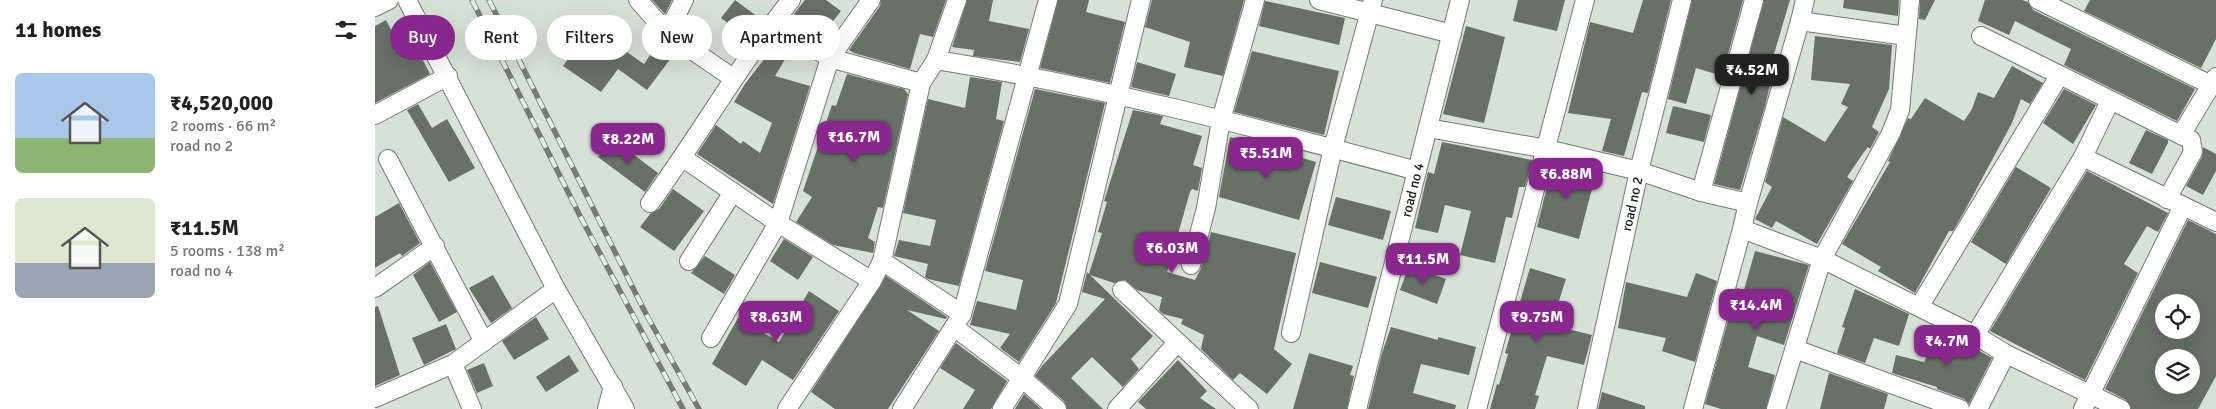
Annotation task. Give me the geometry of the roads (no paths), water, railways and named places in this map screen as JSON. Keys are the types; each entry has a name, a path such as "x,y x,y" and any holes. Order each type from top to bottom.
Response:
{"street":[{"path":"375,8 389,0"},
{"path":"407,0 448,76 556,289 625,409"},
{"path":"676,15 684,0"},
{"path":"779,15 791,0"},
{"path":"840,44 871,0"},
{"path":"787,409 872,281 882,261 921,83 935,60 957,0"},
{"path":"902,409 958,320 1048,0"},
{"path":"1002,409 1023,379 1068,304 1120,95 1141,0"},
{"path":"1191,265 1206,208 1221,120 1255,0"},
{"path":"1319,0 1372,6 1452,34"},
{"name":"road no 4","path":"1357,409 1460,0"},
{"path":"1477,409 1585,0"},
{"name":"road no 2","path":"1587,409 1639,171 1682,0"},
{"path":"1701,192 1754,0"},
{"path":"1693,409 1805,0"},
{"path":"1777,409 1822,259 1891,133 1900,110 1910,0"},
{"path":"2038,0 2214,81 2181,135"},
{"path":"641,3 651,15"},
{"path":"1291,333 1333,148 1372,6"},
{"path":"1800,21 1906,36"},
{"path":"1981,36 2191,140 2194,145 2175,203 2087,402"},
{"path":"707,60 733,78"},
{"path":"650,203 683,158 746,60"},
{"path":"711,338 778,223 829,60"},
{"path":"837,60 921,83"},
{"path":"935,60 1027,74 1120,95 1417,171"},
{"path":"375,115 448,76"},
{"path":"1919,307 2059,76"},
{"path":"1975,335 2083,157 2110,101"},
{"path":"1428,128 1547,149 1639,171 1701,192 1748,203"},
{"path":"2083,157 2216,222"},
{"path":"683,158 778,223 872,281"},
{"path":"387,159 435,246 484,342"},
{"path":"689,261 733,192"},
{"path":"1742,229 1822,259 1975,335 2087,402 2121,409"},
{"path":"375,288 435,246"},
{"path":"882,261 958,320 1057,409"},
{"path":"375,398 453,364 556,289"},
{"path":"1121,290 1249,409"},
{"path":"1117,409 1177,344"},
{"path":"1795,349 1960,409"},
{"path":"1977,409 2006,354"},
{"path":"453,364 472,409"},
{"path":"607,409 613,386"}],"railway":[{"path":"472,0 580,216 683,409"},
{"path":"489,0 646,314 699,409"}]}
